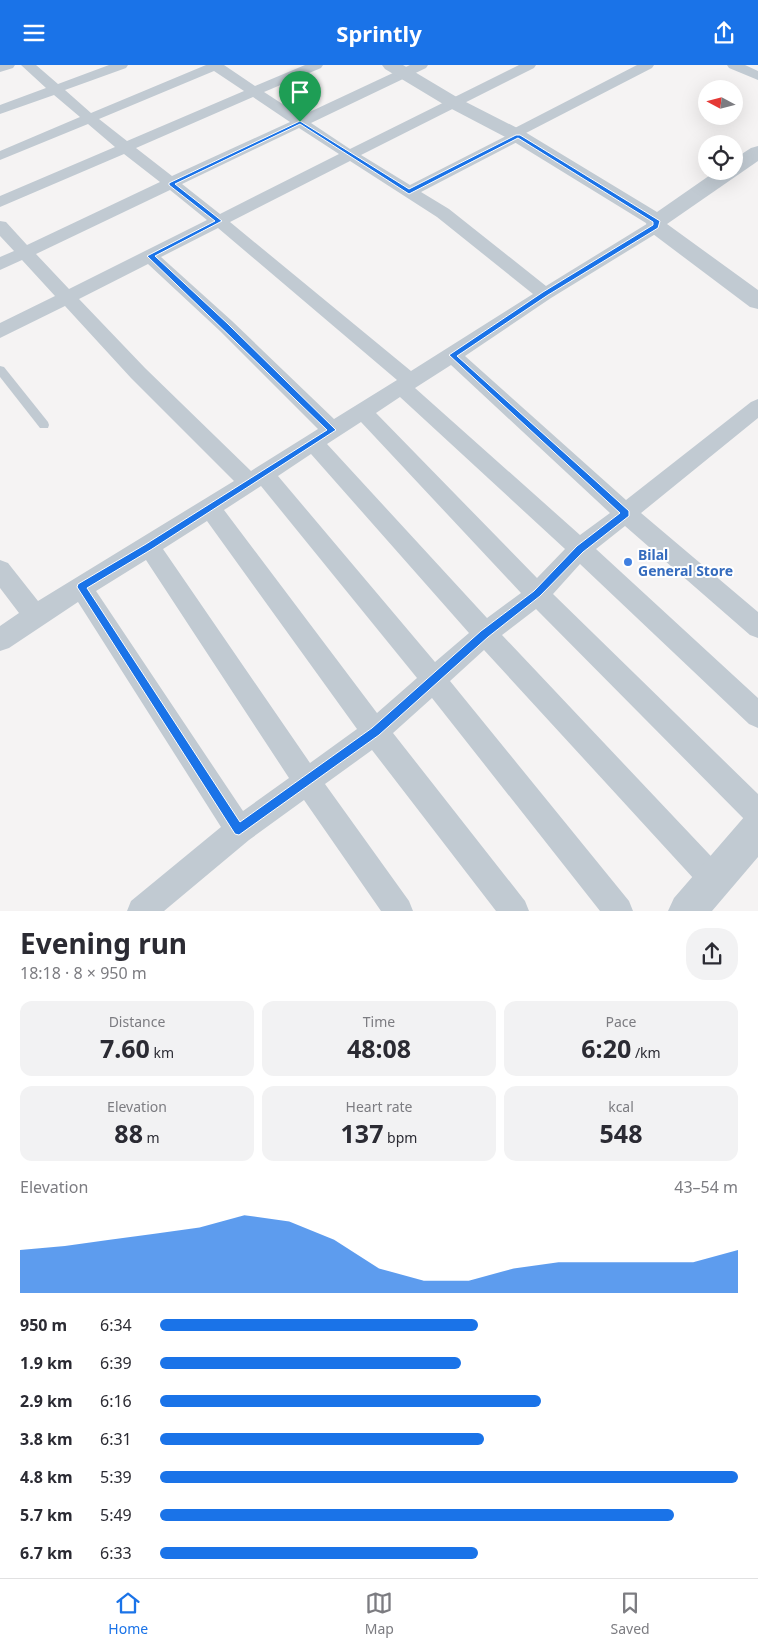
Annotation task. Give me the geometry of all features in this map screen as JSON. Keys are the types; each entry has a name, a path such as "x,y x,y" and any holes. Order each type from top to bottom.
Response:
{"street":[{"path":"0,68 8,65"},
{"path":"28,65 91,120 219,221 406,384 758,715"},
{"path":"0,110 121,65"},
{"path":"0,156 91,120 215,65 350,155 443,213 545,293"},
{"path":"0,202 316,65"},
{"path":"0,331 529,65"},
{"path":"409,192 647,65"},
{"path":"734,65 758,76"},
{"path":"0,265 300,122 405,68 454,103 516,135 656,223 758,301"},
{"path":"743,163 758,152"},
{"path":"0,640 34,616 210,508 452,355 545,293 656,223 717,180"},
{"path":"0,226 67,298 256,478 433,679 619,911"},
{"path":"150,256 226,326 332,430"},
{"path":"452,355 626,514 758,627"},
{"path":"141,911 239,830 375,732 484,634 537,593 580,549 758,407"},
{"path":"362,411 537,593 758,813"},
{"path":"314,443 484,634 715,881"},
{"path":"210,508 375,732 515,911"},
{"path":"149,546 306,781 399,911"},
{"path":"0,570 34,616"},
{"path":"81,587 239,830"},
{"path":"687,911 715,881 758,829"}],"lane":[{"path":"0,370 44,425"}],"place":[{"name":"Bilal General Store","path":"628,562"}],"route":[{"path":"300,122 409,192 518,136 657,221 656,226 545,293 452,355 626,514 580,549 537,593 484,634 375,732 239,830 81,587 332,430 226,326 150,256 219,221 171,184 300,122"}]}
